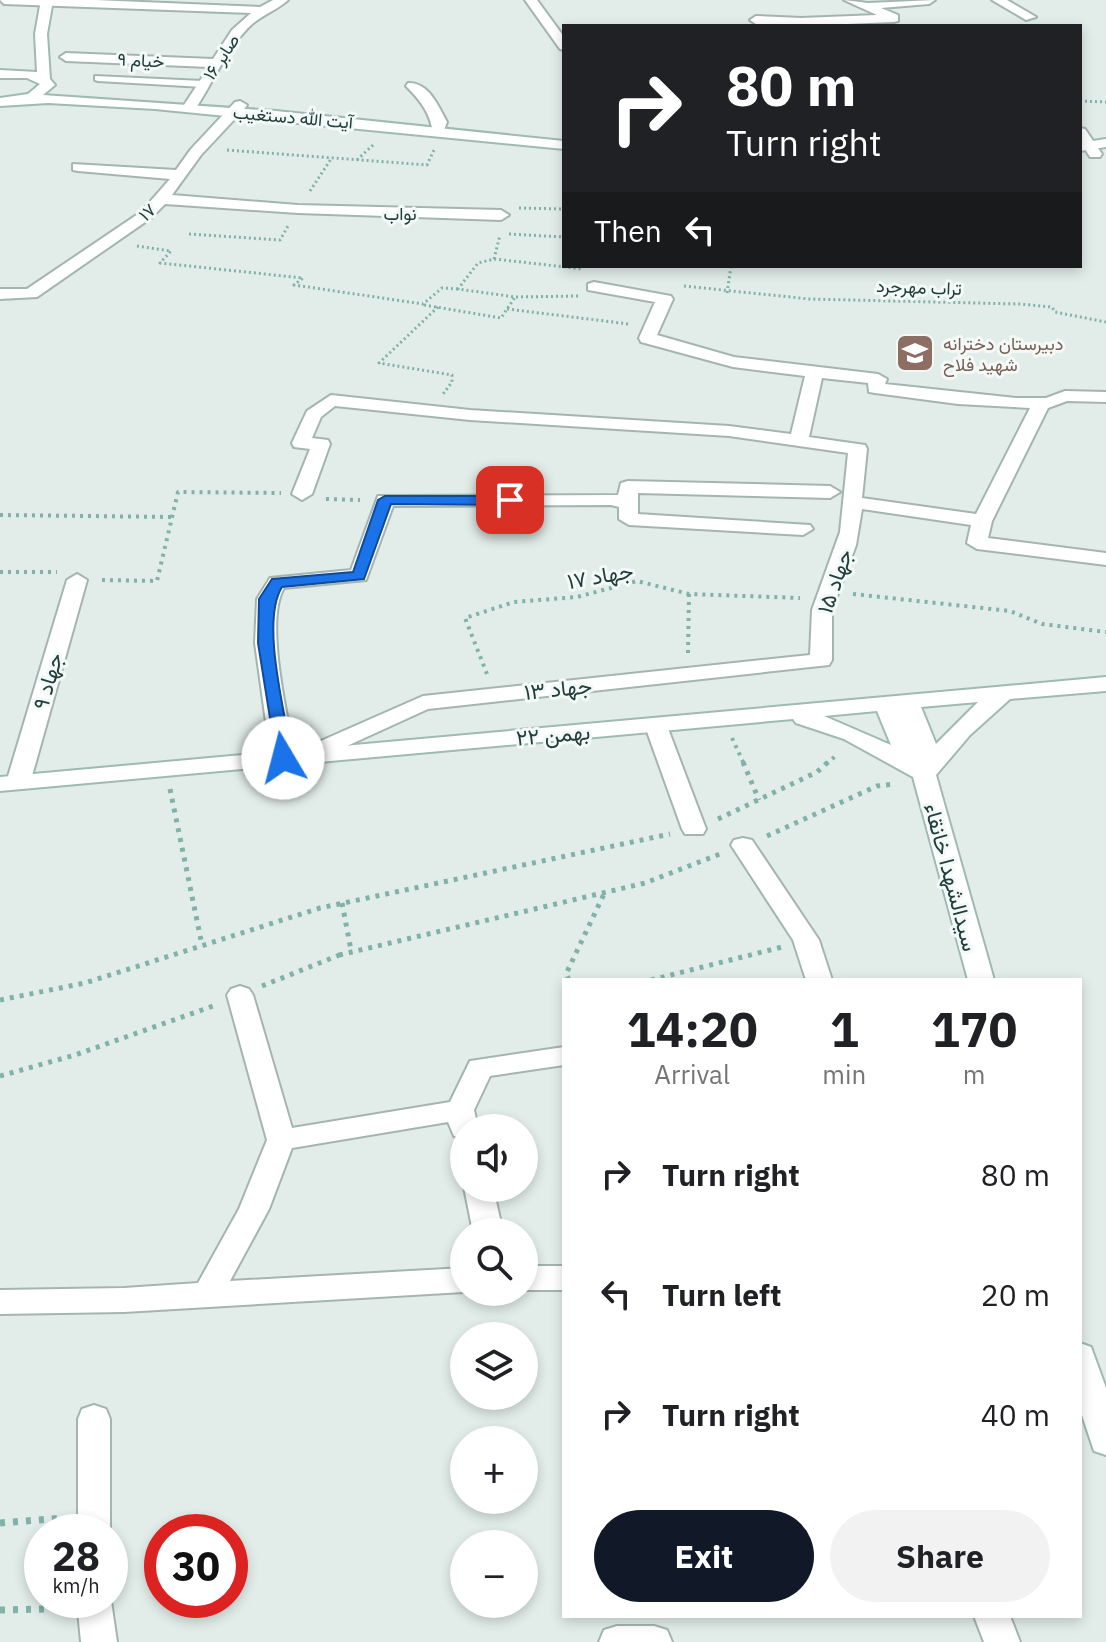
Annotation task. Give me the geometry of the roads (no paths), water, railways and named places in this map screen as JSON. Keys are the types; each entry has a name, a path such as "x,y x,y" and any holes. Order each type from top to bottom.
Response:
{"street":[{"path":"4,0 268,4"},
{"path":"8,102 41,93 46,82 41,34 47,0"},
{"path":"531,0 562,43"},
{"path":"851,0 899,22"},
{"path":"869,6 929,0"},
{"path":"998,0 1030,17"},
{"name":"صابر ۱۶","path":"192,105 238,30 268,4"},
{"path":"756,20 899,22"},
{"path":"0,74 22,59 41,34"},
{"name":"خیام ۹","path":"66,57 216,63"},
{"name":"آیت الله دستغیب","path":"0,74 33,75 46,82 91,93 562,142"},
{"path":"413,86 424,94 440,127"},
{"name":"آیت الله دستغیب","path":"8,102 80,99 192,105"},
{"name":"۱۷","path":"0,294 31,294 146,215 236,109"},
{"path":"78,167 179,175"},
{"name":"نواب","path":"161,199 298,209 501,215"},
{"path":"594,287 665,299 647,338 733,362 878,379 875,388 958,399 1042,403 1065,396 1106,397"},
{"path":"302,494 321,444 301,443 313,415 331,400 431,411 729,431 799,441 815,371"},
{"path":"1042,403 982,521 977,543 1106,559"},
{"name":"جهاد ۱۵","path":"799,441 858,449 852,502 854,526 827,596 818,637 821,660"},
{"path":"803,529 629,519 628,487 830,492"},
{"path":"295,757 266,643 267,599 277,582 359,576 385,500 612,499 628,504"},
{"path":"852,502 982,521"},
{"name":"جهاد ۹","path":"9,783 77,580"},
{"name":"جهاد ۱۳","path":"295,757 423,703 821,660"},
{"name":"۲۲ بهمن","path":"9,783 1106,684"},
{"path":"781,713 832,724 861,735 925,777 955,736 1004,693"},
{"name":"سیدالشهدا خانقاء","path":"896,703 909,759 925,777 980,978"},
{"path":"656,726 694,829"},
{"path":"743,845 806,940 818,978"},
{"path":"207,1294 254,1209 281,1140 240,995"},
{"path":"464,1114 480,1068 562,1056"},
{"path":"281,1140 450,1120"},
{"path":"538,1278 562,1278"},
{"path":"0,1302 124,1300 450,1281"},
{"path":"1082,1363 1106,1441"},
{"path":"94,1419 95,1514"},
{"path":"97,1618 99,1642"},
{"path":"993,1618 1002,1642"},
{"path":"617,1642 654,1642"}],"lane":[{"path":"98,78 203,84"}],"place":[{"name":"دبیرستان دخترانه شهید فلاح","path":"915,353"}]}
